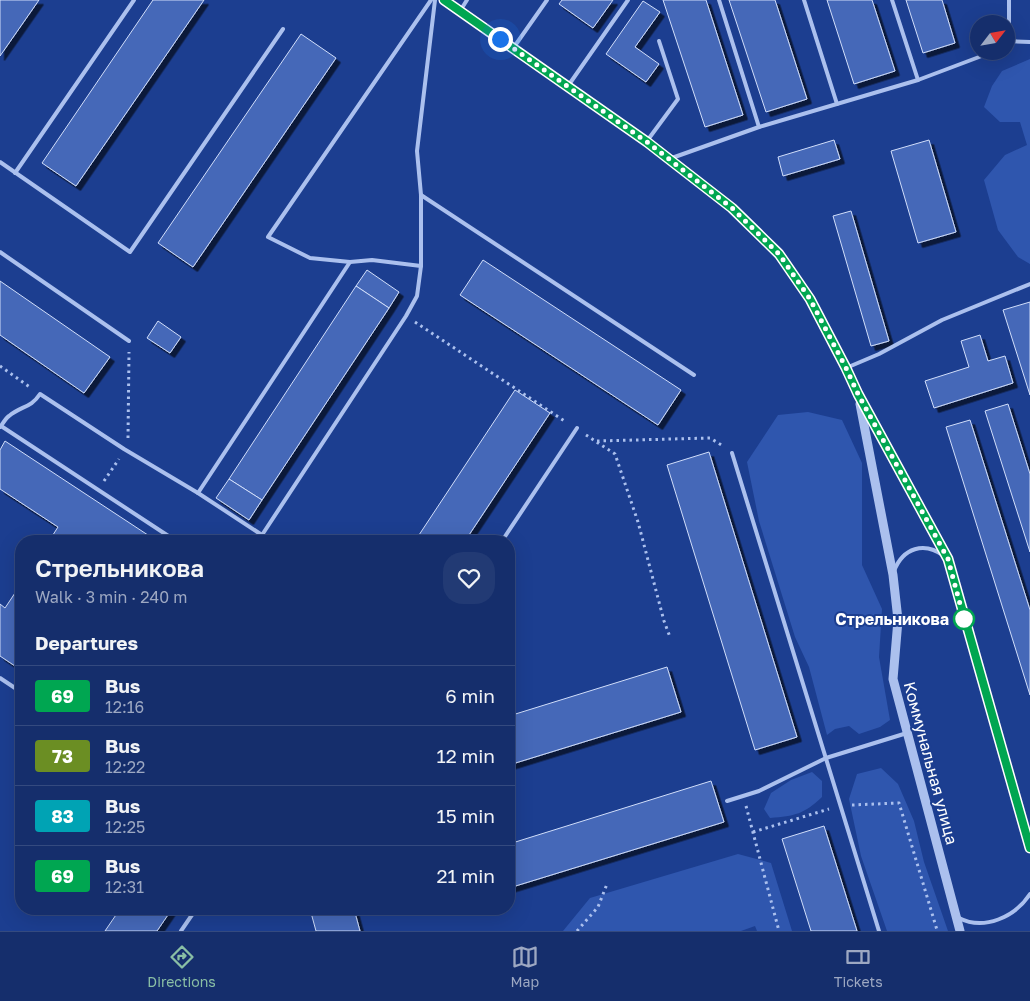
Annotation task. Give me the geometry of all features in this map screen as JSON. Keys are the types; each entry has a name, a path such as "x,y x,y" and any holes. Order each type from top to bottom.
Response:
{"street":[{"name":"Коммунальная улица","path":"444,0 647,142 732,208 779,254 810,299 858,394 948,559 1030,848"},
{"name":"Коммунальная улица","path":"858,394 893,576 898,620 893,680 960,931"}],"lane":[{"path":"16,173 134,0"},
{"path":"167,535 0,426 8,416 27,408 40,394 124,450 198,493 262,535 406,316 417,296 421,266 421,195 417,151 433,0"},
{"path":"421,266 372,260 350,262 310,258 268,237 433,0"},
{"path":"460,11 467,0"},
{"path":"514,48 547,0"},
{"path":"568,86 628,0"},
{"path":"719,0 760,127"},
{"path":"804,0 837,104"},
{"path":"892,0 918,80"},
{"path":"1009,0 1009,15"},
{"path":"0,162 130,252 283,29"},
{"path":"647,142 678,99 659,41"},
{"path":"1015,41 1030,42"},
{"path":"669,159 760,127 918,80 971,60"},
{"path":"421,195 694,375"},
{"path":"0,252 129,341"},
{"path":"198,493 350,262"},
{"path":"846,368 879,354 942,320 1030,284"},
{"path":"506,535 577,428"},
{"path":"732,453 879,931"},
{"path":"893,576 897,564 912,550 929,548 948,559"},
{"path":"0,678 15,688"},
{"path":"728,801 759,791 826,758 907,733"},
{"path":"957,916 974,924 994,922 1014,912 1030,894"},
{"path":"182,931 192,915"}],"path":[{"path":"406,316 616,454 638,522 670,637"},
{"path":"97,490 127,447 129,341"},
{"path":"0,366 40,394"},
{"path":"596,441 710,438 732,453"},
{"path":"743,796 779,931"},
{"path":"753,832 840,805 899,803 937,930"},
{"path":"577,931 598,907 606,884"}],"shaded area":[{"path":"1030,59 1030,264 1018,257 998,230 984,180 1005,155 1027,145 1020,122 1000,122 984,107 992,86 1002,71"},
{"path":"808,412 842,420 862,463 862,565 882,609 879,657 890,720 880,727 859,734 849,726 835,729 827,735 809,667 795,637 759,521 747,462 778,415"},
{"path":"881,768 898,784 914,821 924,862 948,931 887,931 861,856 849,799 857,774"},
{"path":"812,772 822,781 822,797 804,811 770,818 764,809 771,793 791,780"},
{"path":"738,854 771,863 792,931 757,931 755,926 741,931 563,931 590,898"}],"building":[{"path":"0,0 39,0 0,56"},
{"path":"153,0 204,0 76,186 42,163"},
{"path":"562,0 613,0 593,28 559,4"},
{"path":"663,0 706,0 743,115 705,127"},
{"path":"729,0 775,0 807,99 766,112"},
{"path":"827,0 872,0 895,71 854,84"},
{"path":"906,0 942,0 955,43 923,53"},
{"path":"643,1 660,12 635,47 659,64 646,82 606,54"},
{"path":"301,34 336,58 193,267 158,243"},
{"path":"834,140 840,159 783,176 778,157"},
{"path":"929,140 956,232 918,243 891,151"},
{"path":"851,211 889,341 871,346 833,216"},
{"path":"483,260 681,390 658,425 460,295"},
{"path":"367,270 399,292 389,308 356,286"},
{"path":"0,281 110,357 84,393 0,335"},
{"path":"356,286 389,308 262,500 229,479"},
{"path":"1030,302 1030,395 1003,310"},
{"path":"158,321 181,337 170,353 147,338"},
{"path":"980,335 988,361 1005,356 1013,383 934,408 925,381 969,367 961,341"},
{"path":"515,390 550,413 469,535 419,535"},
{"path":"1008,404 1030,474 1030,552 985,411"},
{"path":"970,420 1030,610 1030,695 946,427"},
{"path":"5,441 148,535 53,535 58,527 0,489 0,450"},
{"path":"709,452 797,737 755,750 667,465"},
{"path":"229,479 262,500 249,520 216,498"},
{"path":"15,593 15,666 0,656 0,604 5,608"},
{"path":"667,667 681,712 515,763 515,714"},
{"path":"711,781 724,822 515,886 515,842"},
{"path":"824,826 857,931 811,931 782,839"},
{"path":"116,915 168,915 157,931 105,931"},
{"path":"312,915 356,915 360,931 316,931"}],"bus line":[{"name":"69","path":"444,0 647,142 732,208 779,254 810,299 858,394 948,559 1030,848"}],"place":[{"name":"Стрельникова","path":"964,619"}],"route":[{"path":"500,39 647,142 732,208 779,254 810,299 858,394 948,559 964,619"}]}
